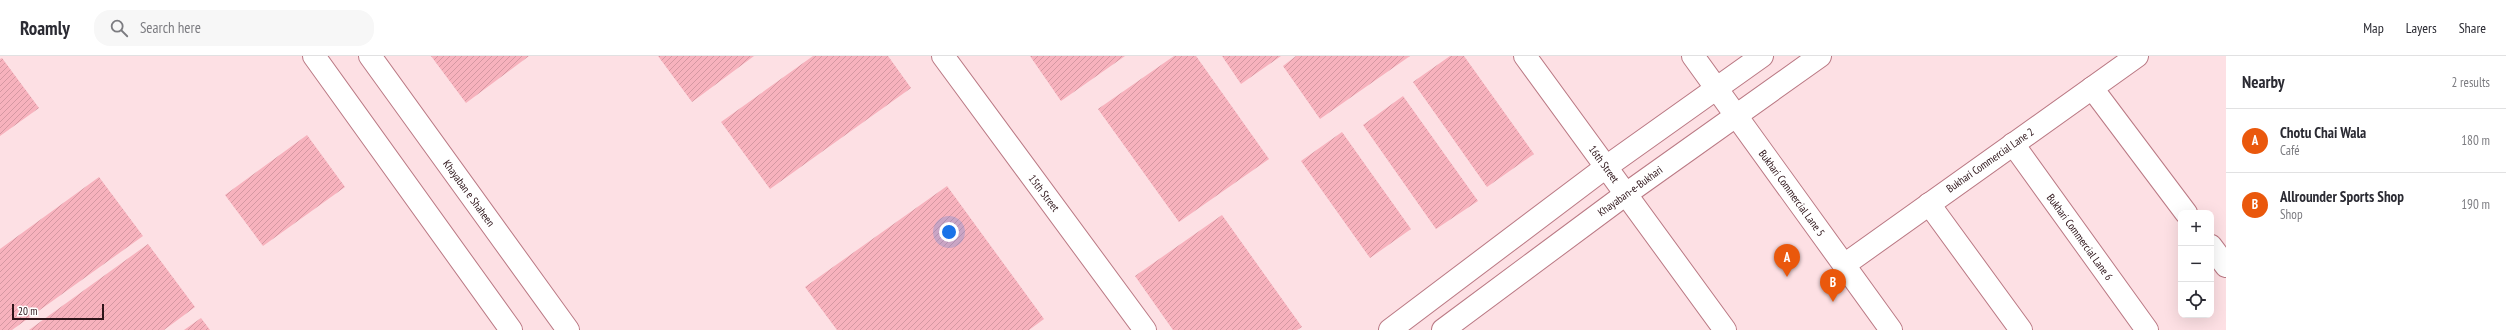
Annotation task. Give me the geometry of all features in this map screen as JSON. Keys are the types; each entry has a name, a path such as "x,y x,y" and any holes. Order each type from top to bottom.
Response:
{"street":[{"path":"314,56 511,330"},
{"name":"Khayaban e Shaheen","path":"370,56 568,330"},
{"name":"15th Street","path":"943,56 1146,330"},
{"name":"16th Street","path":"1525,56 1725,330"},
{"name":"Bukhari Commercial Lane 5","path":"1693,56 1891,330"},
{"path":"1390,330 1606,167 1762,56"},
{"name":"Khayaban-e-Bukhari","path":"1443,330 1626,194 1820,56"},
{"name":"Bukhari Commercial Lane 2","path":"1844,265 2137,56"},
{"path":"2092,88 2184,210"},
{"name":"Bukhari Commercial Lane 6","path":"2013,144 2147,330"},
{"path":"1929,204 2021,330"},
{"path":"2214,250 2226,266"}],"building":[{"path":"431,56 529,56 466,103"},
{"path":"658,56 754,56 692,102"},
{"path":"813,56 888,56 911,88 770,189 721,122"},
{"path":"1030,56 1125,56 1061,101"},
{"path":"1174,56 1196,56 1269,159 1179,222 1098,109"},
{"path":"1222,56 1281,56 1241,84"},
{"path":"1296,56 1410,56 1320,119 1283,66"},
{"path":"1450,56 1464,56 1534,154 1487,187 1413,82"},
{"path":"2,58 39,108 0,136 0,59"},
{"path":"1403,96 1478,201 1436,229 1363,125"},
{"path":"1342,132 1411,229 1370,258 1301,161"},
{"path":"307,135 345,187 263,246 225,195"},
{"path":"99,177 143,236 12,330 0,330 0,249"},
{"path":"947,186 1044,319 1029,330 837,330 805,287"},
{"path":"1222,215 1302,327 1297,330 1173,330 1135,276"},
{"path":"148,244 195,307 164,330 29,330"},
{"path":"201,318 210,330 184,330"}],"place":[{"name":"Chotu Chai Wala","path":"1787,277"},
{"name":"Allrounder Sports Shop","path":"1833,302"}]}
